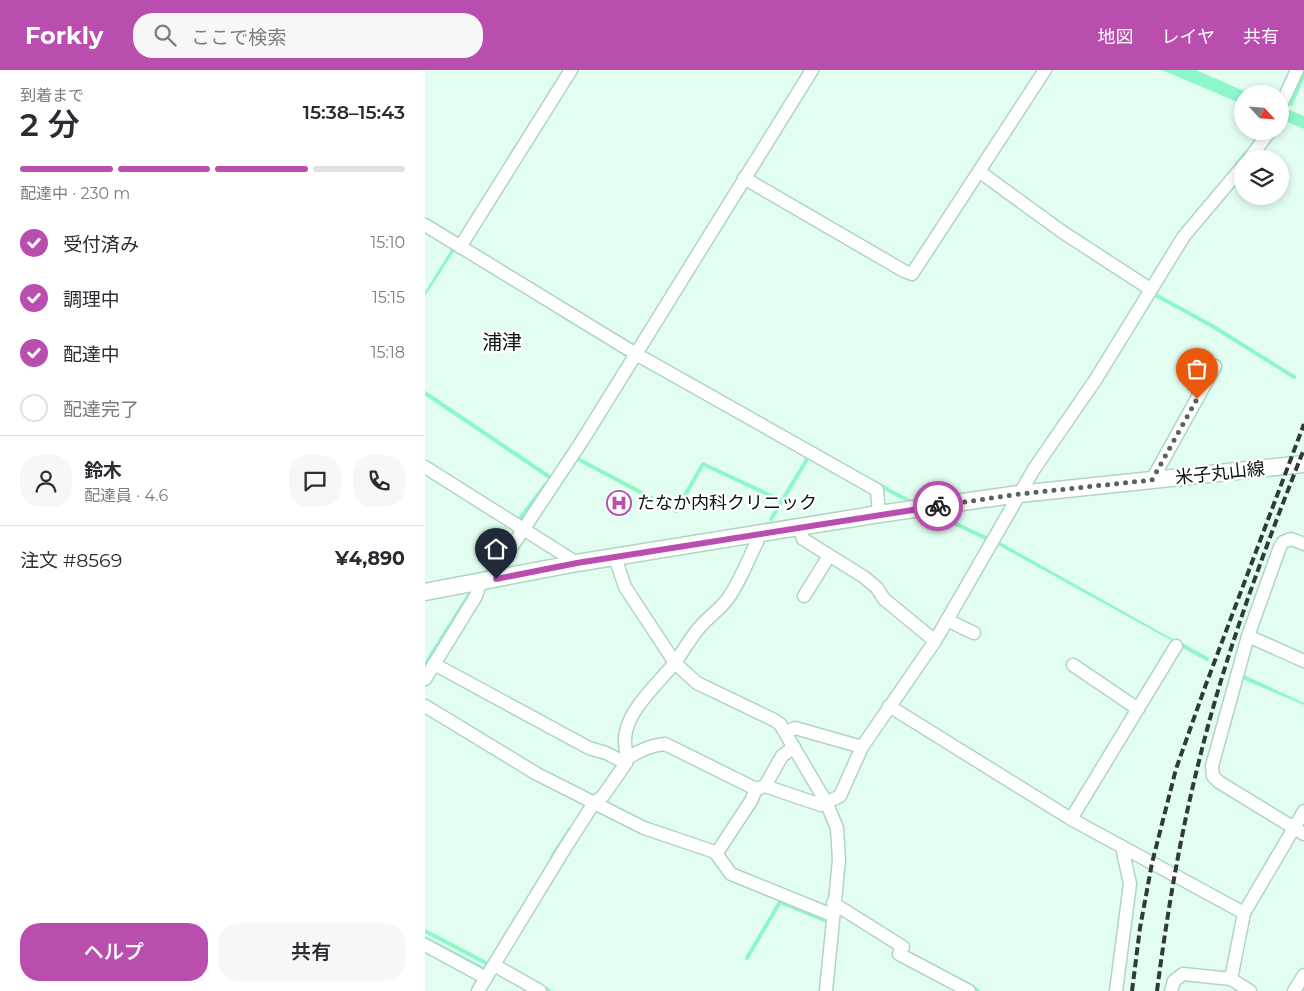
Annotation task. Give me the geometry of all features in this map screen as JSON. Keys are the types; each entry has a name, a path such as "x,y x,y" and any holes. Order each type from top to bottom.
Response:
{"main road":[{"name":"米子丸山線","path":"425,592 577,563 879,514 1019,494 1304,464"}],"street":[{"path":"460,247 571,70"},
{"path":"425,679 477,596 583,440 743,178 812,70"},
{"path":"743,178 912,274 1045,70"},
{"path":"1289,88 1297,70"},
{"path":"980,172 1061,231 1150,289"},
{"path":"478,991 594,803 603,796 627,761 638,751 655,745 665,744 761,788 821,806 840,796 862,747 935,641 1019,494 1096,379 1184,236 1234,177"},
{"path":"425,225 636,354 877,490 879,514"},
{"path":"1152,480 1215,366"},
{"path":"425,467 577,563"},
{"path":"800,528 803,540 864,577 877,588 884,599 935,641"},
{"path":"627,761 624,748 627,730 638,704 675,663 701,626 716,614 730,596 757,542 756,535"},
{"path":"1299,831 1219,782 1212,772 1247,636 1283,542 1295,539 1304,544"},
{"path":"804,596 829,556"},
{"path":"615,557 625,586 675,663 697,683 774,720 786,732 826,802 837,828 839,860 826,991"},
{"path":"947,620 974,633"},
{"path":"1247,636 1304,661"},
{"path":"1071,819 1176,646"},
{"path":"434,664 589,748 627,761"},
{"path":"1073,665 1138,709"},
{"path":"425,706 537,774 594,803 644,828 717,854 731,874 833,909 903,947 899,954 969,991"},
{"path":"889,706 1071,819 1244,913"},
{"path":"786,732 795,728 862,747"},
{"path":"717,854 782,756 794,747"},
{"path":"1231,979 1244,913 1299,831 1304,811"},
{"path":"1116,991 1130,884 1122,847"},
{"path":"425,945 486,978"},
{"path":"493,965 540,991"},
{"path":"1171,991 1174,981 1183,974 1231,979 1250,991"},
{"path":"1294,991 1304,975"}],"shaded area":[{"path":"1162,70 1196,70 1234,87 1234,101"},
{"path":"1289,110 1304,116 1304,129 1289,123"},
{"path":"452,248 455,250 425,296 425,292"},
{"path":"998,541 1176,641 1176,643 996,544"},
{"path":"1244,675 1304,703 1304,705 1242,679"},
{"path":"425,936 484,967 483,970 425,939"}],"waterway":[{"path":"1291,104 1304,74"},
{"path":"1152,293 1214,327 1294,377"},
{"path":"425,393 551,478"},
{"path":"771,519 809,456"},
{"path":"576,458 676,511 703,464 782,501"},
{"path":"519,520 546,484"},
{"path":"879,485 913,503"},
{"path":"933,513 990,540"},
{"path":"425,665 469,595"},
{"path":"1180,644 1207,659"},
{"path":"552,857 570,829"},
{"path":"747,958 780,902 824,920"},
{"path":"425,931 488,964"},
{"path":"542,987 549,991"},
{"path":"971,987 978,991"}],"railway":[{"path":"1132,991 1140,928 1152,863 1176,769 1304,424"},
{"path":"1157,991 1180,846 1209,721 1246,603 1304,449"}],"way so far":[{"path":"938,506 1019,494 1152,480 1197,399"}],"place":[{"name":"たなか内科クリニック","path":"619,503"}],"district":[{"name":"浦津","path":"502,342"}],"route":[{"path":"496,579 577,563 938,506"}]}
